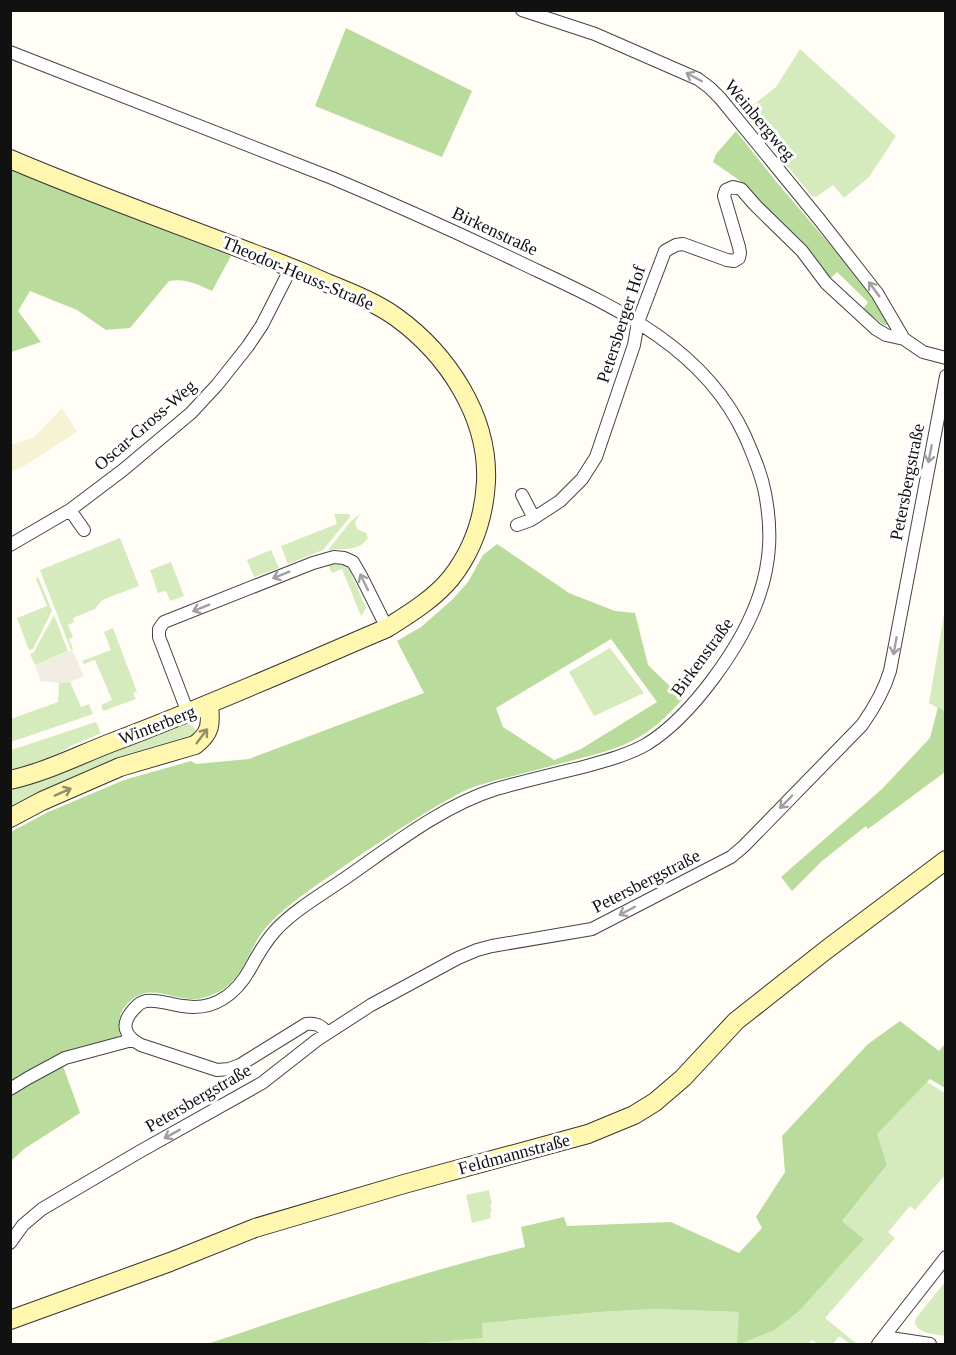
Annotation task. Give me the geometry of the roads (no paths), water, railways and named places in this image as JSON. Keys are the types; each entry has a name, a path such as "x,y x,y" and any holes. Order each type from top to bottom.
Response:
{"street":[{"name":"Weinbergweg","path":"522,10 595,34 698,79 710,88 733,113 860,271 888,308 904,339"},
{"name":"Birkenstraße","path":"10,52 378,197 503,254 638,322 685,357 711,382 736,418 757,463 771,530 765,581 754,612 742,635 690,707 662,733 647,744 607,761 494,790 442,813 298,911 276,930 242,982 224,999 197,1007 159,1001 139,1004 128,1016 126,1023 129,1036"},
{"name":"Theodor-Heuss-Straße","path":"10,159 362,297 414,331 440,358 465,394 475,417 486,458 485,495 477,530 465,557 450,579 438,591 387,628 209,705"},
{"name":"Petersberger Hof","path":"518,525 534,518 560,501 582,479 596,457 634,345 638,322 665,251 683,244 727,260 734,261 739,258 739,247 724,196 726,190 733,187 741,189 802,251 826,283 869,323 886,335 904,339"},
{"name":"Oscar-Gross-Weg","path":"10,545 70,510 157,443 191,413 248,346 291,268"},
{"path":"904,339 923,352 945,358"},
{"name":"Petersbergstraße","path":"10,1244 23,1225 42,1209 262,1083 327,1033 371,1005 477,950 592,929 730,857 753,837 862,725 881,694 890,670 945,376"},
{"path":"522,495 534,518"},
{"path":"70,510 84,530"},
{"path":"188,713 159,637 159,629 164,622 285,573 334,557 353,562 387,628"},
{"name":"Winterberg","path":"10,780 53,767 209,705 208,730 204,738 195,745 120,767 42,801 10,818"},
{"name":"Feldmannstraße","path":"10,1320 170,1262 255,1228 408,1182 588,1134 634,1115 655,1102 683,1078 736,1021 945,860"},
{"path":"10,1089 65,1058 129,1036 141,1045 217,1070 240,1065 306,1024 322,1026 327,1033"},
{"path":"881,1341 945,1257"},
{"path":"881,1341 930,1344"}]}
